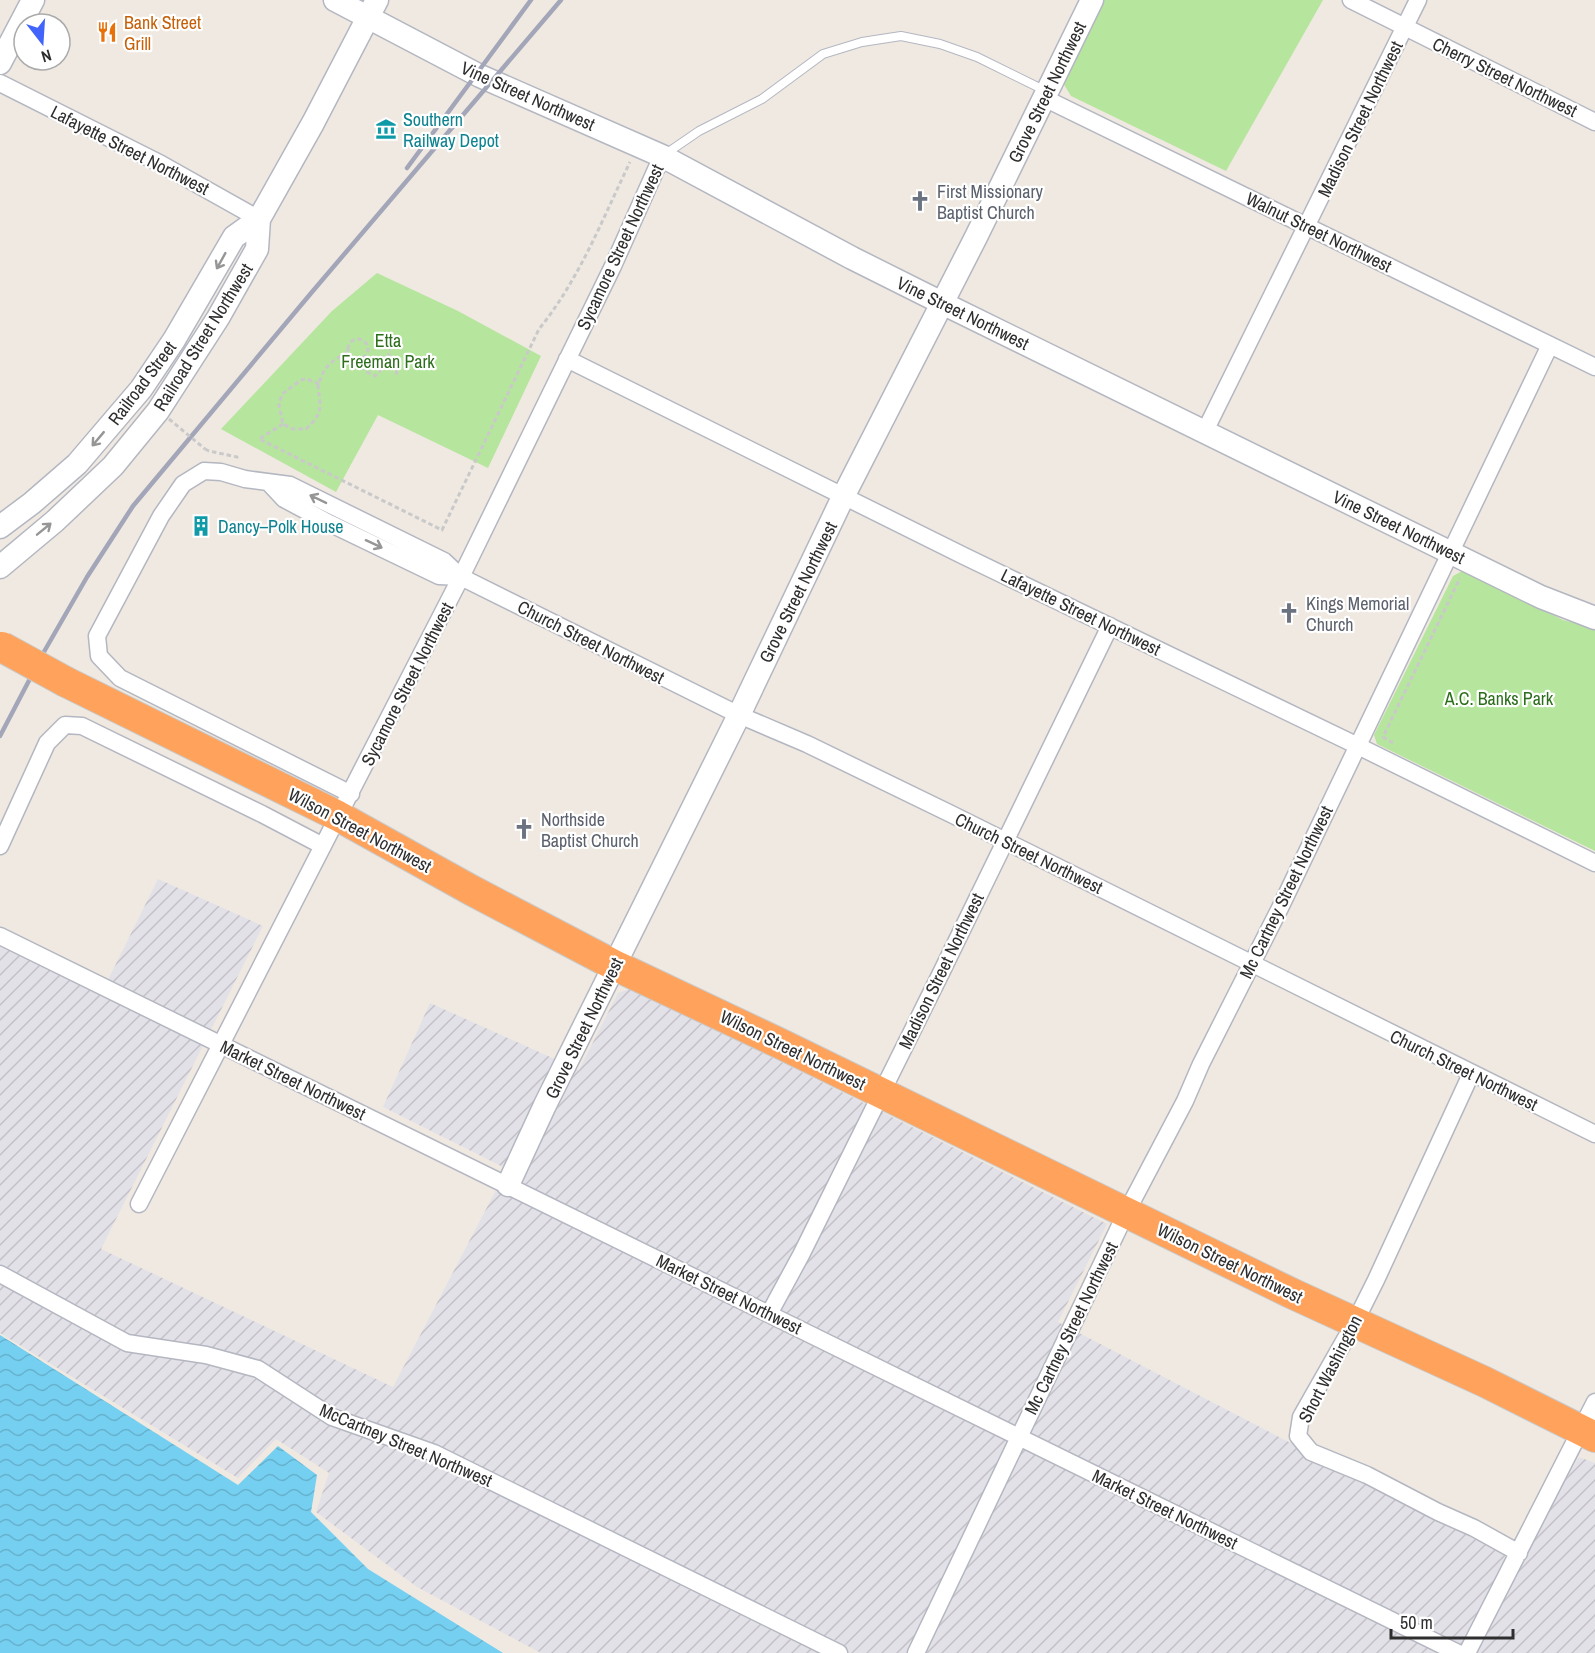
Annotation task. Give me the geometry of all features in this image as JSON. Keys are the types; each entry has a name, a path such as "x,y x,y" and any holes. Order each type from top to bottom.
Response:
{"highway":[{"name":"Wilson Street Northwest","path":"1,646 66,682 345,805 471,890 614,965 1126,1213 1485,1382 1587,1434"}],"street":[{"path":"0,63 33,0"},
{"name":"Vine Street Northwest","path":"335,0 373,9 490,81 662,156 852,258 942,303 1540,597 1595,618"},
{"name":"Grove Street Northwest","path":"508,1185 614,965 739,715 844,495 1092,0"},
{"name":"Cherry Street Northwest","path":"1351,0 1595,122"},
{"name":"Madison Street Northwest","path":"1205,431 1418,0"},
{"name":"Railroad Street Northwest","path":"0,567 113,466 158,411 218,318 256,249 259,219 373,9"},
{"name":"Lafayette Street Northwest","path":"0,83 161,164 259,219"},
{"name":"Walnut Street Northwest","path":"1045,94 1307,227 1595,367"},
{"name":"Sycamore Street Northwest","path":"139,1204 461,577 613,266 662,156"},
{"name":"Railroad Street","path":"0,527 77,464 141,389 174,340 234,237 259,219"},
{"name":"Mc Cartney Street Northwest","path":"916,1653 1126,1213 1185,1101 1550,345"},
{"name":"Lafayette Street Northwest","path":"567,359 1595,864"},
{"name":"Church Street Northwest","path":"345,805 120,678 99,656 97,636 161,516 183,484 204,471 290,485 444,561 461,577 739,715 807,744 1595,1134"},
{"name":"Madison Street Northwest","path":"769,1314 1006,842 1110,626"},
{"path":"0,846 47,743 65,725 82,726 323,846"},
{"name":"Market Street Northwest","path":"0,936 1458,1653"},
{"name":"Short Washington","path":"1471,1074 1355,1322 1301,1418 1298,1436 1311,1452 1367,1474 1519,1553"},
{"name":"McCartney Street Northwest","path":"0,1274 127,1343 206,1355 258,1369 332,1417 434,1453 839,1653"},
{"path":"1467,1653 1519,1553 1587,1434 1595,1402"}],"lane":[{"path":"662,156 699,131 762,99 823,54 862,42 901,36 940,44 977,57 1045,94"}],"path":[{"path":"283,424 259,439 441,530 539,329 552,314 570,282 638,146"},
{"path":"362,358 365,371 375,376 387,363 392,341 380,336 382,332"},
{"path":"362,339 367,343 369,350 362,358 354,358 348,352 352,341 362,339"},
{"path":"283,424 293,429 306,429 318,417 319,384 322,372 332,361 348,352"},
{"path":"387,363 397,370 396,376"},
{"path":"283,424 279,405 282,394 300,380 307,379 319,384"},
{"path":"169,419 206,448"},
{"path":"1401,748 1383,737 1461,574"}],"shaded area":[{"path":"158,879 263,926 101,1249 393,1387 495,1192 505,1168 383,1107 430,1003 579,1070 618,993 632,988 1107,1224 1058,1322 1518,1561 1579,1457 1595,1463 1595,1653 541,1653 417,1587 316,1512 329,1473 276,1439 238,1478 0,1333 0,940 102,992"}],"green space":[{"path":"1104,0 1323,0 1226,171 1071,96 1063,83 1070,64"},
{"name":"Etta Freeman Park","path":"377,273 458,311 541,356 488,468 378,415 336,492 221,429 332,311"},
{"name":"A.C. Banks Park","path":"1464,570 1563,620 1595,628 1595,851 1377,744 1374,735 1453,576"}],"water":[{"path":"0,1335 238,1485 278,1446 317,1475 311,1512 368,1569 503,1653 0,1653"}],"railway":[{"path":"407,168 531,0"},
{"path":"0,736 45,650 87,577 133,506 561,0"}],"place":[{"name":"Bank Street Grill","path":"107,32"},
{"name":"Southern Railway Depot","path":"386,129"},
{"name":"First Missionary Baptist Church","path":"920,201"},
{"name":"Dancy–Polk House","path":"201,526"},
{"name":"Kings Memorial Church","path":"1289,613"},
{"name":"Northside Baptist Church","path":"524,829"}]}
